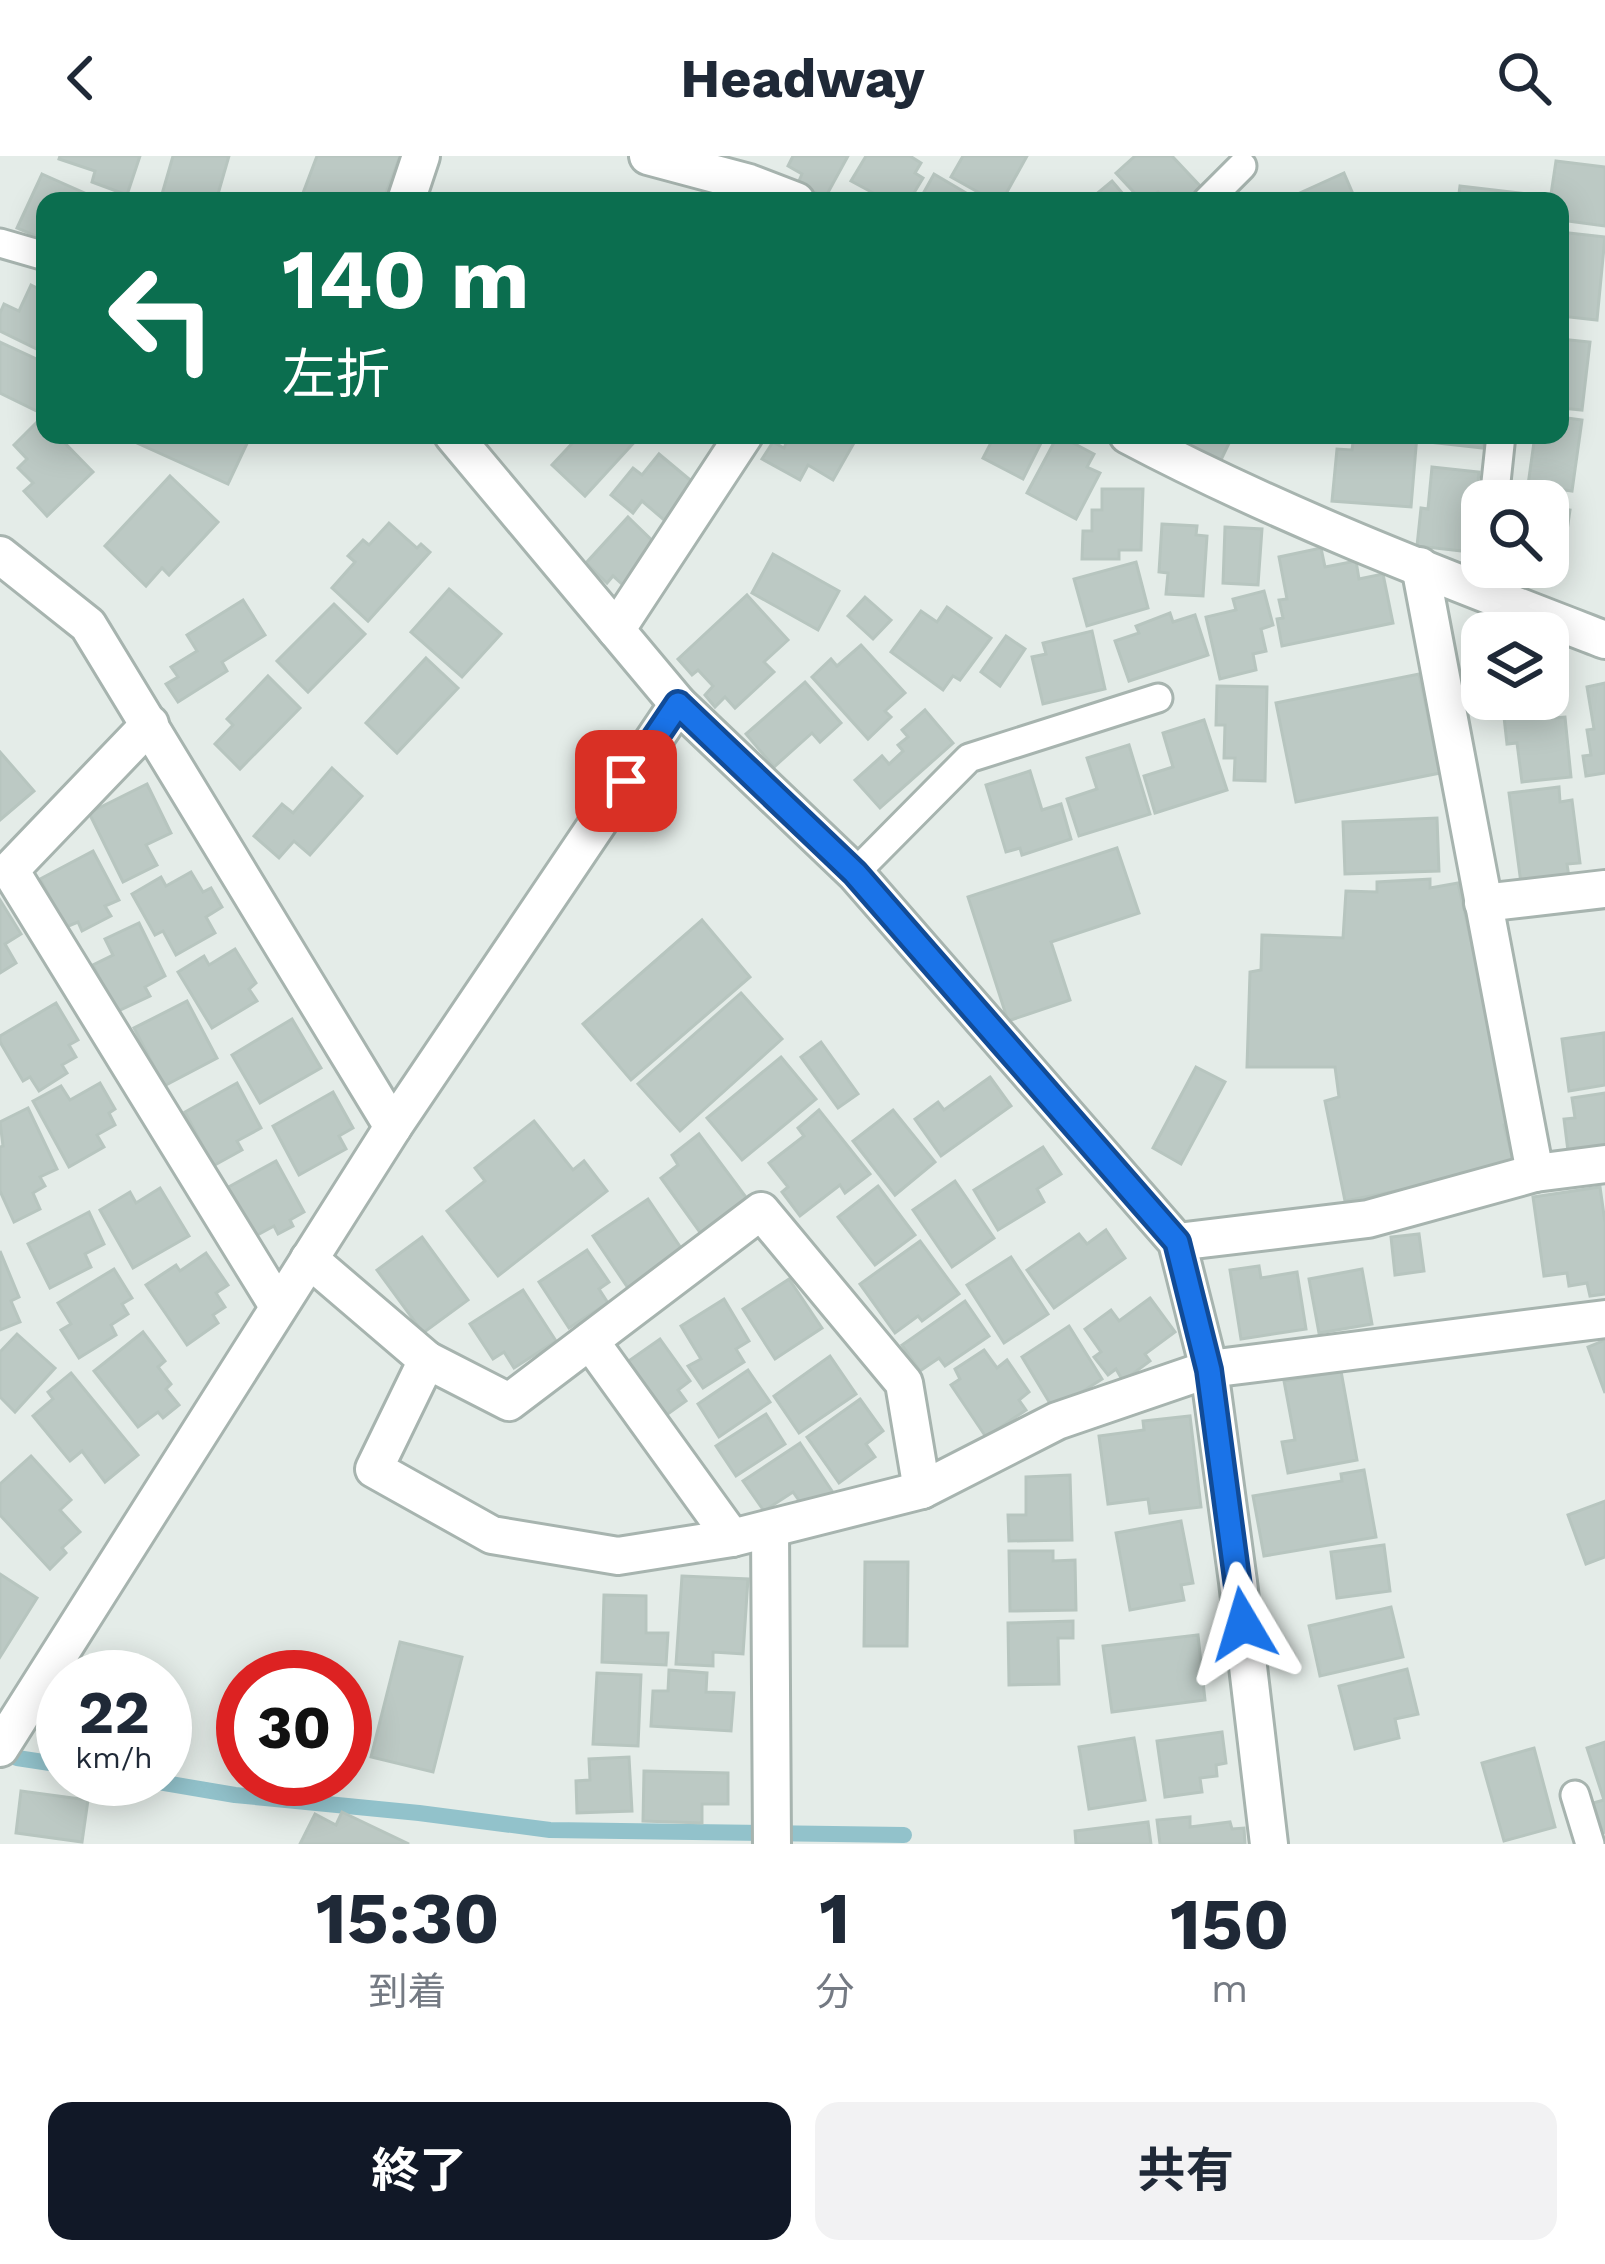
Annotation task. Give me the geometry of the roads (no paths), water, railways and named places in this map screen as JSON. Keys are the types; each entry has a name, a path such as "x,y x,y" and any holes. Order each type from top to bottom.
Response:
{"street":[{"path":"409,192 421,156"},
{"path":"648,156 754,170 784,192"},
{"path":"461,444 678,704 855,873 1177,1242 1209,1370 1269,1844"},
{"path":"616,630 738,444"},
{"path":"1145,444 1210,479 1420,566 1461,575"},
{"path":"0,555 88,625 393,1127"},
{"path":"1420,566 1534,1173"},
{"path":"1501,588 1605,640"},
{"path":"0,1748 393,1127 678,704"},
{"path":"149,724 10,870 278,1306"},
{"path":"1483,903 1605,889"},
{"path":"1177,1242 1368,1219 1534,1173 1605,1164"},
{"path":"309,1259 427,1360 509,1402 761,1211 904,1383 922,1490"},
{"path":"427,1360 374,1469 492,1534 618,1556 732,1538 922,1490 1057,1421 1209,1370 1605,1319"},
{"path":"590,1340 732,1538"},
{"path":"770,1529 772,1844"}],"lane":[{"path":"1216,192 1242,166"},
{"path":"0,243 36,253"},
{"path":"1496,480 1500,444"},
{"path":"855,873 969,758 1158,698"},
{"path":"1574,1795 1590,1844"}],"waterway":[{"path":"17,1758 36,1761"},
{"path":"192,1788 550,1830 904,1835"}]}
